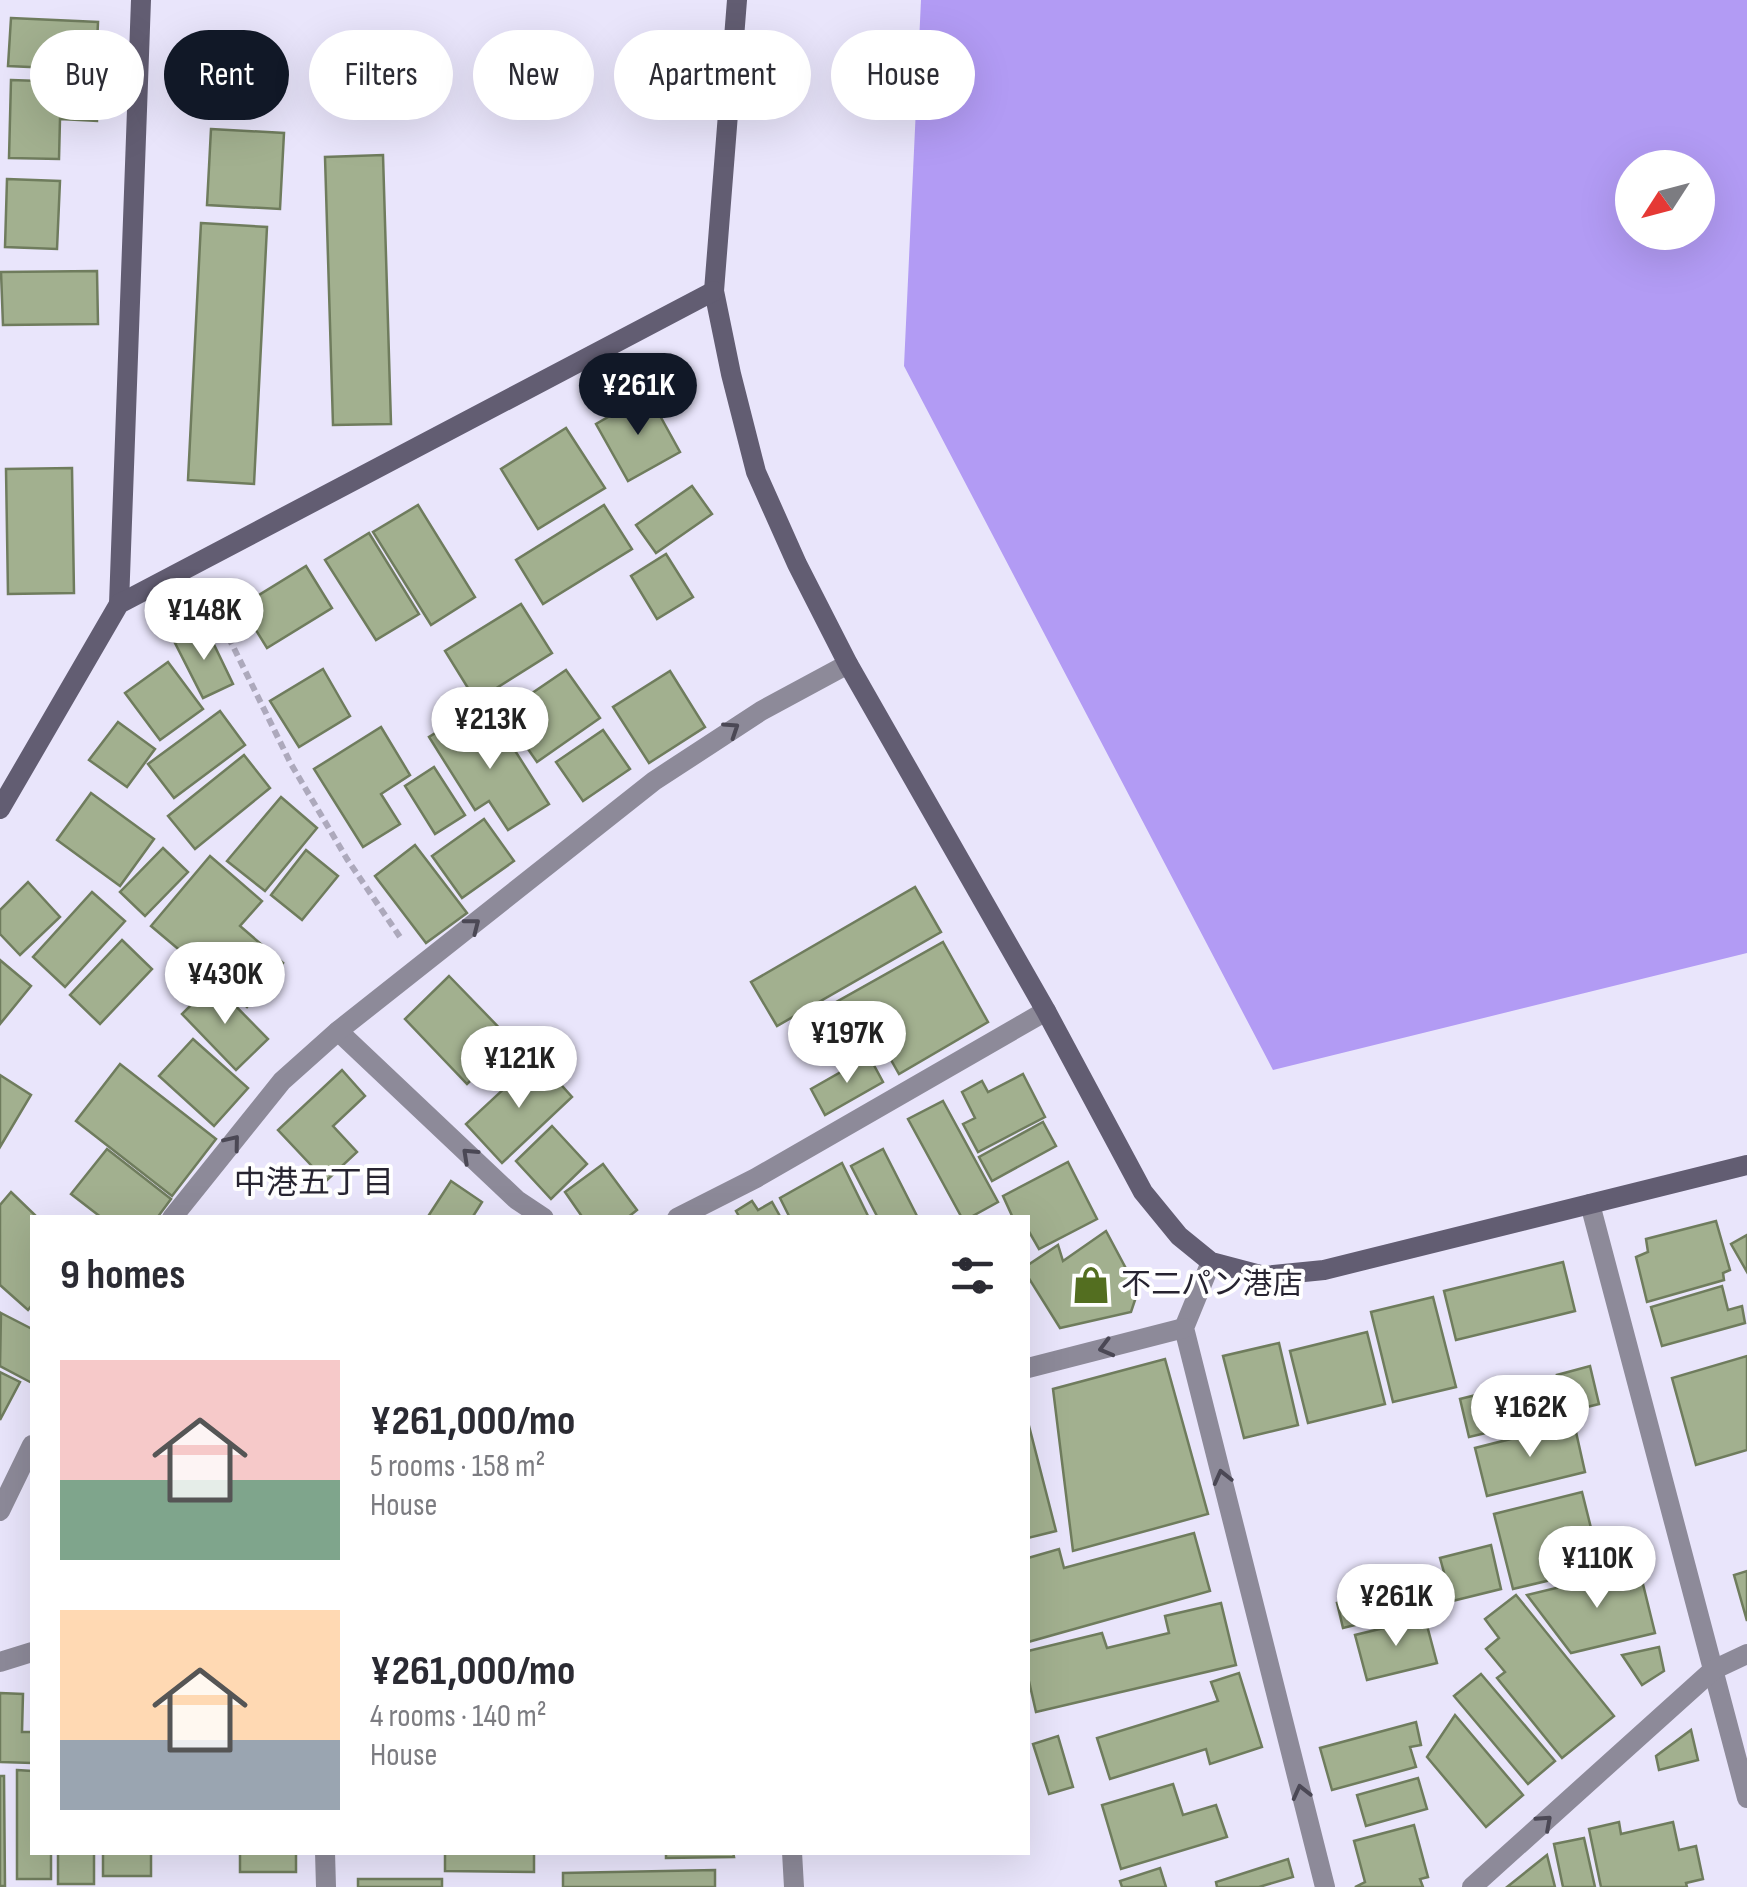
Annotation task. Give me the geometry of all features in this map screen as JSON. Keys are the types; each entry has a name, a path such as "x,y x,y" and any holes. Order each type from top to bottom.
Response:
{"street":[{"path":"0,809 119,604 141,0"},
{"path":"737,0 714,291 756,472 848,664 1046,1011 1143,1192 1178,1236 1212,1262 1264,1276 1324,1270 1747,1165"},
{"path":"119,604 714,291"},
{"path":"174,1215 282,1081 338,1031 654,781 761,711 848,664"},
{"path":"683,1215 756,1178 1046,1011"},
{"path":"338,1031 517,1200 540,1215"},
{"path":"1590,1204 1747,1798"},
{"path":"1212,1262 1184,1328 1325,1887"},
{"path":"1030,1367 1184,1328"},
{"path":"0,1511 30,1449"},
{"path":"0,1662 30,1653"},
{"path":"1472,1887 1713,1670 1747,1654"},
{"path":"325,1855 326,1887"},
{"path":"792,1855 794,1887"}],"path":[{"path":"230,546 224,628 291,764 346,860 420,966"}],"shaded area":[{"path":"921,0 1747,0 1747,953 1273,1070 904,366 915,120 975,120 975,30 920,30"}],"building":[{"path":"11,18 98,22 98,30 30,30 30,67 8,66"},
{"path":"11,80 30,81 30,120 60,120 59,159 9,158"},
{"path":"211,129 284,133 280,209 207,205"},
{"path":"383,155 391,424 333,425 325,157"},
{"path":"7,179 60,181 57,249 5,247"},
{"path":"201,223 267,227 254,484 188,480"},
{"path":"97,271 98,324 3,325 1,272"},
{"path":"648,394 680,452 628,481 596,424"},
{"path":"566,428 605,488 538,529 501,469"},
{"path":"72,468 74,593 8,594 6,469"},
{"path":"692,486 712,514 656,553 636,525"},
{"path":"418,505 475,597 431,625 373,532"},
{"path":"604,505 632,549 543,604 516,560"},
{"path":"369,533 419,614 376,640 325,560"},
{"path":"666,554 693,597 657,619 631,576"},
{"path":"306,566 332,608 267,648 241,606"},
{"path":"521,604 552,653 476,701 445,651"},
{"path":"206,628 233,684 203,698 175,643"},
{"path":"168,662 203,709 160,740 125,693"},
{"path":"323,669 350,716 299,747 270,701"},
{"path":"566,670 600,718 537,762 503,713"},
{"path":"670,671 705,727 649,763 613,707"},
{"path":"220,711 245,745 174,798 148,764"},
{"path":"460,718 473,739 498,724 549,804 508,830 489,801 475,810 429,737"},
{"path":"118,722 155,749 127,787 89,760"},
{"path":"381,727 410,775 381,794 400,824 363,847 314,769"},
{"path":"603,730 630,769 583,801 556,762"},
{"path":"244,755 270,788 195,849 168,816"},
{"path":"434,767 465,815 435,834 405,786"},
{"path":"91,793 154,839 120,886 57,840"},
{"path":"281,797 317,828 265,891 227,861"},
{"path":"484,819 514,861 462,898 432,856"},
{"path":"415,845 467,913 426,943 375,876"},
{"path":"163,848 188,872 145,916 120,892"},
{"path":"306,850 338,876 302,920 271,895"},
{"path":"210,856 262,901 240,926 283,963 247,1007 151,926"},
{"path":"28,882 60,917 20,955 0,934 0,910"},
{"path":"915,887 941,932 777,1026 751,982"},
{"path":"92,892 125,921 65,987 33,957"},
{"path":"122,940 152,969 100,1024 70,995"},
{"path":"943,942 988,1022 899,1074 882,1044 875,1049 866,1032 818,1060 797,1024"},
{"path":"0,960 31,986 0,1024"},
{"path":"449,976 512,1041 467,1084 405,1019"},
{"path":"213,983 268,1039 236,1070 182,1014"},
{"path":"193,1039 248,1088 214,1126 159,1076"},
{"path":"869,1056 883,1082 825,1115 811,1089"},
{"path":"537,1058 572,1097 502,1163 466,1124"},
{"path":"120,1064 216,1139 172,1196 76,1121"},
{"path":"342,1070 365,1096 333,1126 357,1152 326,1181 278,1130"},
{"path":"1023,1074 1045,1117 978,1152 963,1124 975,1118 962,1092 982,1081 988,1092"},
{"path":"0,1075 31,1095 0,1147"},
{"path":"943,1101 998,1202 974,1215 960,1215 908,1119"},
{"path":"1043,1122 1056,1146 992,1181 979,1157"},
{"path":"552,1126 587,1164 551,1199 516,1161"},
{"path":"107,1149 171,1199 159,1215 98,1215 71,1194"},
{"path":"883,1149 916,1215 876,1215 851,1166"},
{"path":"1068,1162 1097,1219 1039,1249 1030,1233 1030,1215 1012,1215 1003,1196"},
{"path":"842,1163 868,1215 788,1215 780,1198"},
{"path":"603,1164 637,1210 631,1215 581,1215 565,1192"},
{"path":"451,1181 482,1202 474,1215 429,1215"},
{"path":"11,1192 35,1215 30,1215 28,1310 0,1285 0,1205"},
{"path":"752,1201 758,1210 772,1202 779,1215 738,1215 736,1211"},
{"path":"1716,1221 1730,1270 1723,1273 1724,1280 1647,1302 1636,1257 1648,1252 1646,1239"},
{"path":"1106,1231 1138,1291 1131,1312 1060,1328 1030,1280 1030,1264 1058,1245 1063,1261"},
{"path":"1747,1235 1747,1272 1731,1244"},
{"path":"1563,1262 1575,1311 1456,1340 1444,1291"},
{"path":"1722,1286 1728,1310 1742,1306 1745,1323 1662,1346 1651,1307"},
{"path":"1433,1297 1456,1387 1393,1402 1371,1312"},
{"path":"1,1313 30,1328 30,1382 0,1366"},
{"path":"1367,1332 1385,1404 1308,1423 1290,1351"},
{"path":"1279,1343 1298,1425 1244,1438 1223,1356"},
{"path":"1747,1356 1747,1450 1696,1465 1672,1378"},
{"path":"1165,1359 1208,1514 1073,1551 1053,1389"},
{"path":"1590,1366 1599,1404 1567,1412 1557,1375"},
{"path":"0,1372 20,1382 0,1420"},
{"path":"1544,1378 1554,1417 1469,1437 1460,1399"},
{"path":"1574,1423 1585,1472 1487,1496 1475,1448"},
{"path":"1030,1430 1056,1531 1030,1538"},
{"path":"1582,1492 1601,1568 1513,1589 1494,1514"},
{"path":"1194,1533 1210,1591 1030,1641 1030,1557 1059,1549 1064,1568"},
{"path":"1491,1545 1501,1589 1343,1628 1337,1603 1445,1576 1440,1558"},
{"path":"1639,1568 1655,1633 1571,1653 1527,1595"},
{"path":"1747,1571 1747,1621 1734,1575"},
{"path":"1516,1595 1614,1716 1562,1758 1497,1678 1505,1672 1486,1649 1499,1638 1485,1619"},
{"path":"1221,1603 1236,1665 1036,1712 1030,1686 1030,1651 1102,1633 1107,1648 1169,1633 1165,1616"},
{"path":"1425,1618 1437,1663 1367,1680 1355,1635"},
{"path":"1659,1647 1664,1671 1642,1685 1622,1655"},
{"path":"1239,1673 1262,1747 1210,1764 1206,1749 1110,1779 1097,1738 1218,1701 1211,1682"},
{"path":"1481,1674 1555,1761 1528,1784 1454,1696"},
{"path":"0,1693 23,1694 22,1732 30,1732 30,1763 0,1762"},
{"path":"1455,1715 1523,1795 1486,1827 1427,1757"},
{"path":"1416,1722 1421,1745 1410,1747 1416,1767 1332,1790 1320,1748"},
{"path":"1691,1730 1698,1760 1659,1770 1656,1756"},
{"path":"1058,1736 1073,1787 1049,1794 1033,1744"},
{"path":"17,1770 30,1771 30,1855 51,1855 51,1879 17,1879"},
{"path":"0,1776 4,1776 5,1886 0,1886"},
{"path":"1418,1778 1427,1809 1366,1826 1357,1795"},
{"path":"1173,1784 1183,1815 1216,1805 1227,1837 1121,1869 1102,1805"},
{"path":"1619,1822 1621,1834 1673,1822 1679,1850 1696,1846 1703,1879 1686,1883 1687,1887 1601,1887 1589,1829"},
{"path":"1414,1825 1428,1877 1420,1879 1423,1887 1355,1887 1365,1882 1354,1841"},
{"path":"1584,1838 1595,1887 1563,1887 1554,1844"},
{"path":"58,1855 94,1855 94,1884 58,1884"},
{"path":"103,1855 151,1855 151,1876 103,1876"},
{"path":"240,1855 296,1855 296,1872 240,1872"},
{"path":"445,1855 534,1855 534,1872 445,1871"},
{"path":"666,1855 734,1857 666,1858"},
{"path":"1547,1855 1555,1887 1507,1887"},
{"path":"1288,1859 1293,1877 1259,1887 1217,1887 1216,1882"},
{"path":"1160,1868 1166,1887 1122,1887 1120,1881"},
{"path":"715,1870 715,1887 563,1887 563,1873"},
{"path":"358,1879 442,1879 442,1887 358,1887"}],"place":[{"name":"不二パン港店","path":"1091,1285"}],"district":[{"name":"中港五丁目","path":"314,1183"}]}
